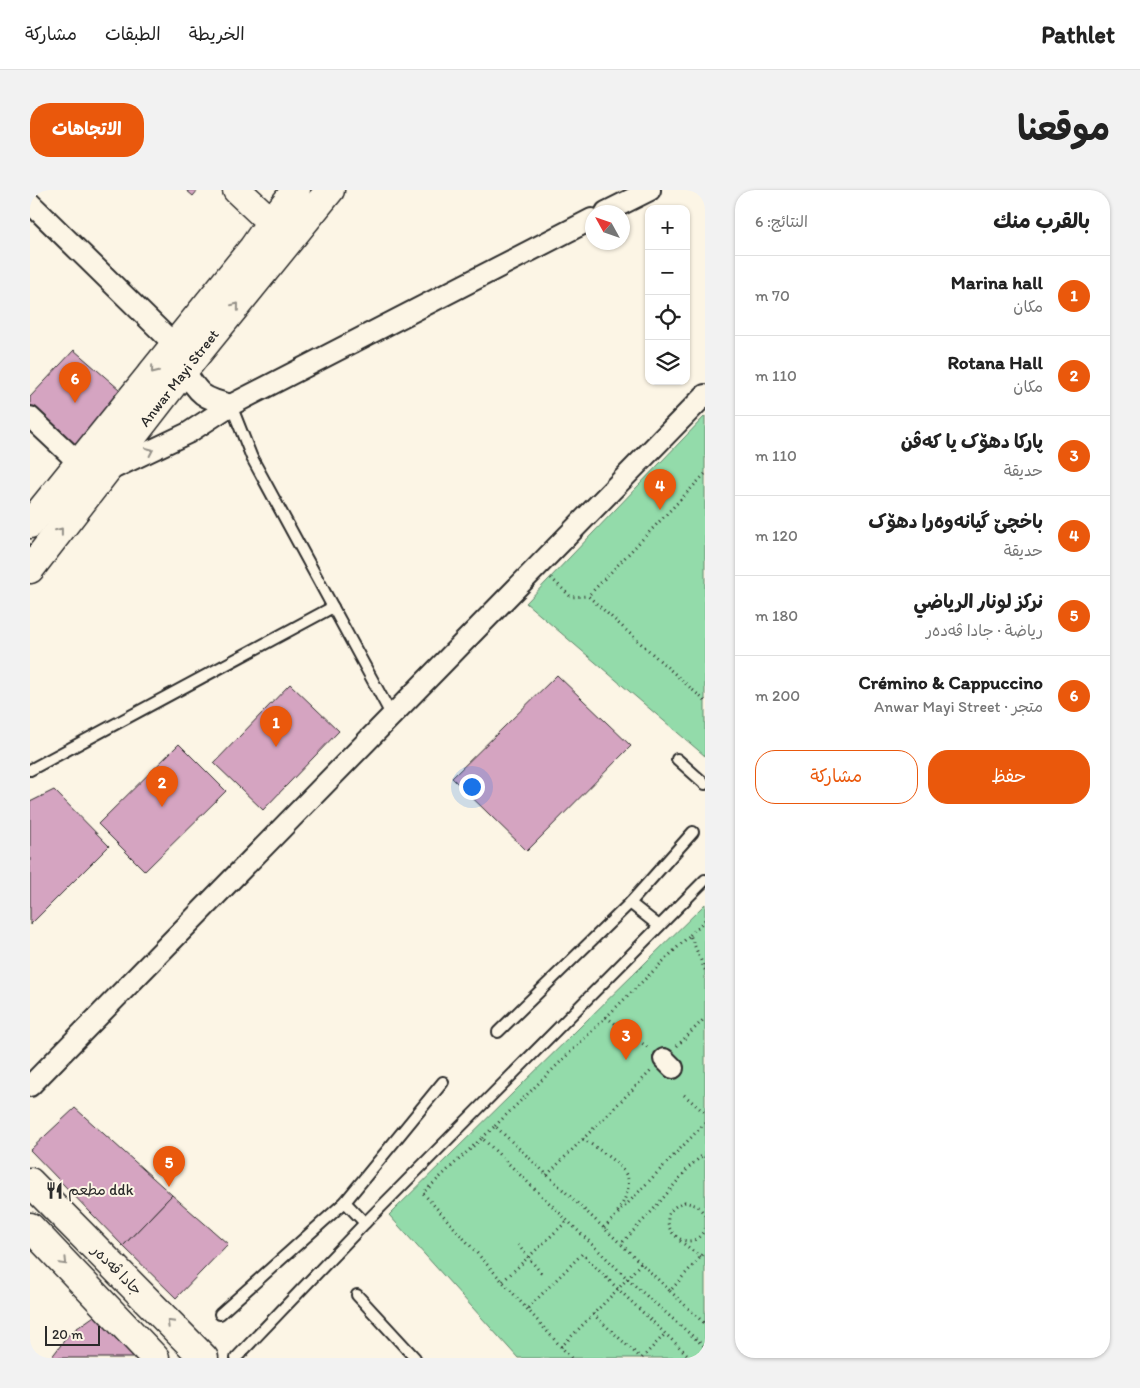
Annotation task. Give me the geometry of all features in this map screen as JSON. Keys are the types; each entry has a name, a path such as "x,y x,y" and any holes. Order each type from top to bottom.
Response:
{"main road":[{"path":"237,190 271,222"},
{"name":"Anwar Mayi Street","path":"30,569 106,472 179,358 253,248 296,190"},
{"name":"Anwar Mayi Street","path":"30,524 79,463 179,358 330,190"},
{"name":"جادا ڤەدەر","path":"30,1182 204,1358"},
{"path":"30,1226 155,1358"}],"street":[{"path":"620,205 650,190"},
{"path":"30,203 179,358 199,393 211,400 231,405"},
{"path":"106,472 188,433 231,405 585,223"},
{"path":"30,1086 705,395"},
{"path":"30,417 79,463"}],"lane":[{"path":"231,405 252,458 392,716"},
{"path":"30,770 333,607"},
{"path":"677,758 705,784"},
{"path":"498,1032 630,903 693,832"},
{"path":"236,1358 365,1223 705,880"},
{"path":"630,903 660,926"},
{"path":"220,1314 345,1202 443,1082"},
{"path":"345,1202 365,1223"},
{"path":"357,1295 415,1358"}],"path":[{"path":"538,566 571,597 588,596 705,474"},
{"path":"588,596 705,701"},
{"path":"571,1358 423,1193 495,1126 705,920"},
{"path":"690,935 705,970"},
{"path":"606,1017 669,1063"},
{"path":"547,1175 583,1139 669,1063 705,1018"},
{"path":"684,1095 705,1113"},
{"path":"604,1228 705,1123"},
{"path":"495,1126 705,1324"},
{"path":"482,1138 627,1279 705,1347"},
{"path":"583,1139 595,1146 619,1166 628,1178 627,1192 614,1218"},
{"path":"621,1244 690,1166 704,1155"},
{"path":"701,1257 671,1233 668,1220 674,1208 685,1202 698,1206 705,1215"},
{"path":"503,1281 567,1221"},
{"path":"676,1237 687,1241 693,1240 698,1238 705,1229"},
{"path":"518,1245 542,1274"},
{"path":"670,1292 705,1252"},
{"path":"528,1308 582,1254 691,1358"},
{"path":"561,1347 641,1263"},
{"path":"593,1314 642,1358 665,1334"}],"green space":[{"path":"705,416 705,756 526,603"},
{"path":"705,904 705,1358 518,1358 389,1215"}],"building":[{"path":"186,190 198,190 193,196"},
{"path":"74,350 127,396 78,457 30,410 30,397"},
{"path":"557,675 631,746 527,851 452,778"},
{"path":"290,684 339,731 263,810 214,763"},
{"path":"179,744 226,791 145,871 98,824"},
{"path":"54,790 109,846 30,925 30,802"},
{"path":"75,1108 172,1195 123,1246 30,1150"},
{"path":"172,1195 228,1244 176,1298 123,1246"},
{"path":"97,1314 139,1358 51,1358 70,1333"}],"place":[{"name":"Crémino & Cappuccino","path":"75,403"},
{"name":"باخچێ گیانه‌وه‌را دهۆک","path":"660,510"},
{"name":"Marina hall","path":"276,747"},
{"name":"Rotana Hall","path":"162,807"},
{"name":"پاركا دهۆک يا كەڤن","path":"626,1060"},
{"name":"نركز لونار الرياضي","path":"169,1187"},
{"name":"مطعم ddk","path":"54,1190"}]}
